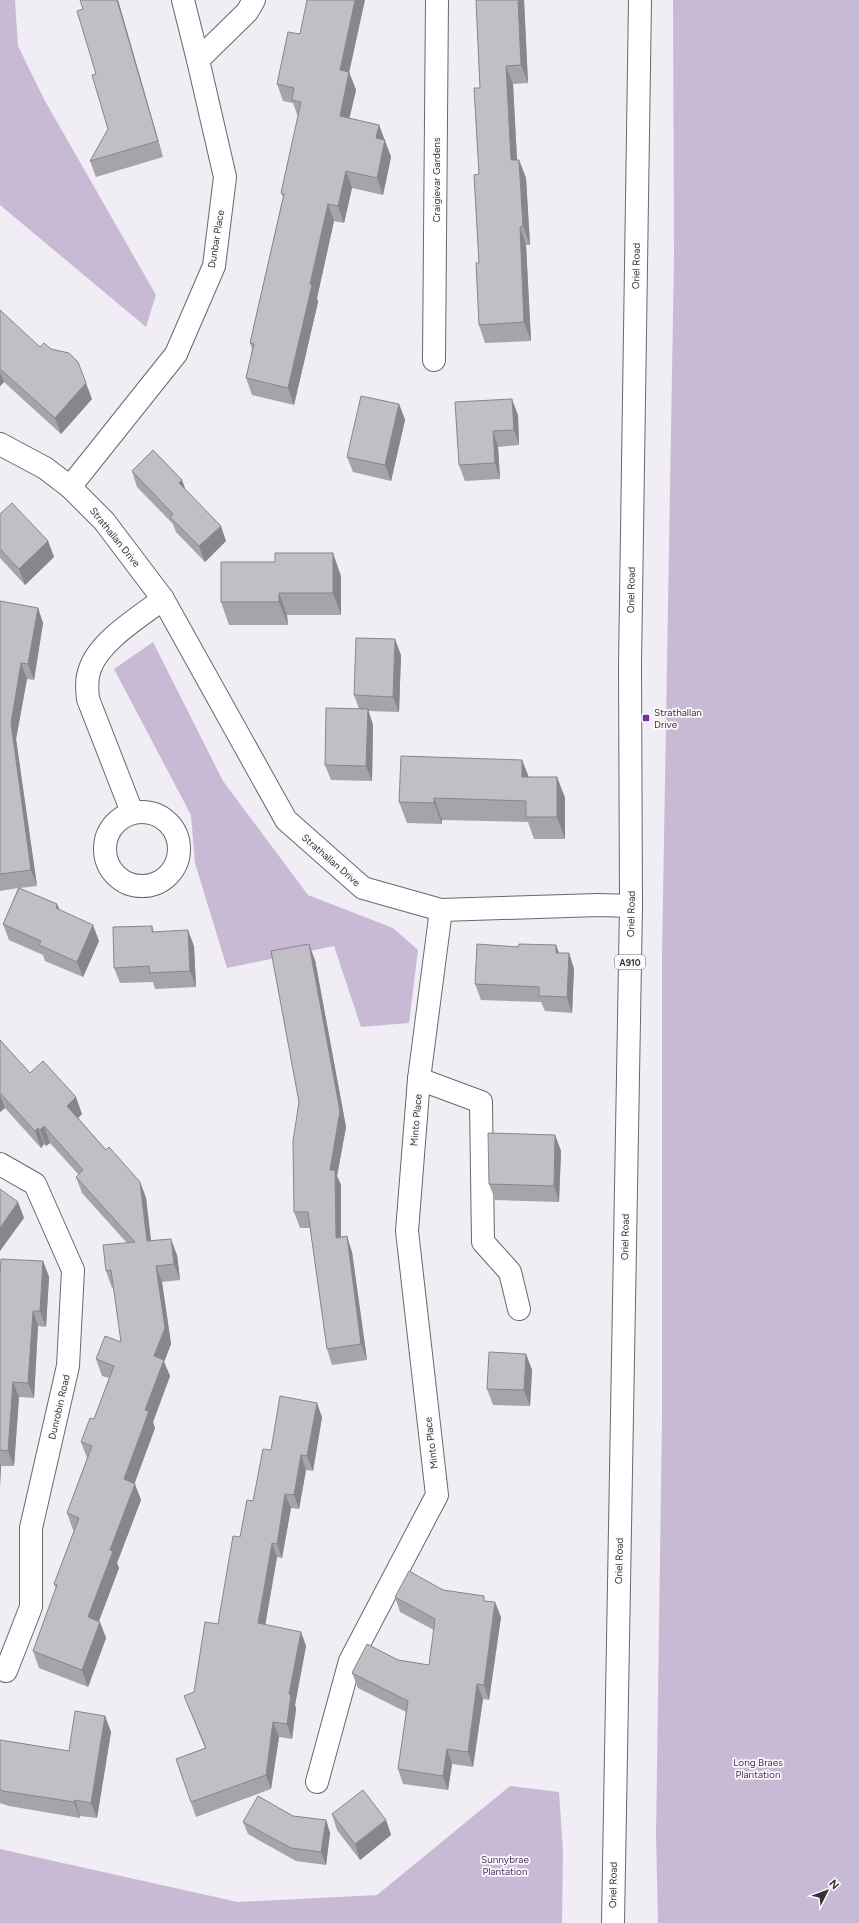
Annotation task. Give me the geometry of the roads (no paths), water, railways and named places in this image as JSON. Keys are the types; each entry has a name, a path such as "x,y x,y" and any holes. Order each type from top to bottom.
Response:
{"street":[{"name":"Dunbar Place","path":"70,487 176,354 214,266 225,177 183,0"},
{"path":"198,60 247,12 254,0"},
{"name":"Craigievar Gardens","path":"434,360 437,0"},
{"name":"Oriel Road","path":"612,1923 631,906 630,665 640,0"},
{"name":"Strathallan Drive","path":"0,444 45,468 70,487 104,521 163,599 286,820 363,888 441,910 599,905 631,906"},
{"path":"132,812 88,699 87,684 90,668 101,649 163,599"},
{"name":"Minto Place","path":"317,1782 350,1661 437,1495 407,1231 419,1079 441,910"},
{"name":"Minto Place","path":"419,1079 481,1102 483,1242 510,1272 519,1309"},
{"name":"Dunrobin Road","path":"0,1164 35,1184 73,1270 68,1366 31,1528 31,1607 6,1671"}],"place":[{"name":"Strathallan Drive","path":"646,718"}],"park label":[{"name":"Long Braes Plantation","path":"758,1768"},
{"name":"Sunnybrae Plantation","path":"505,1864"}]}
